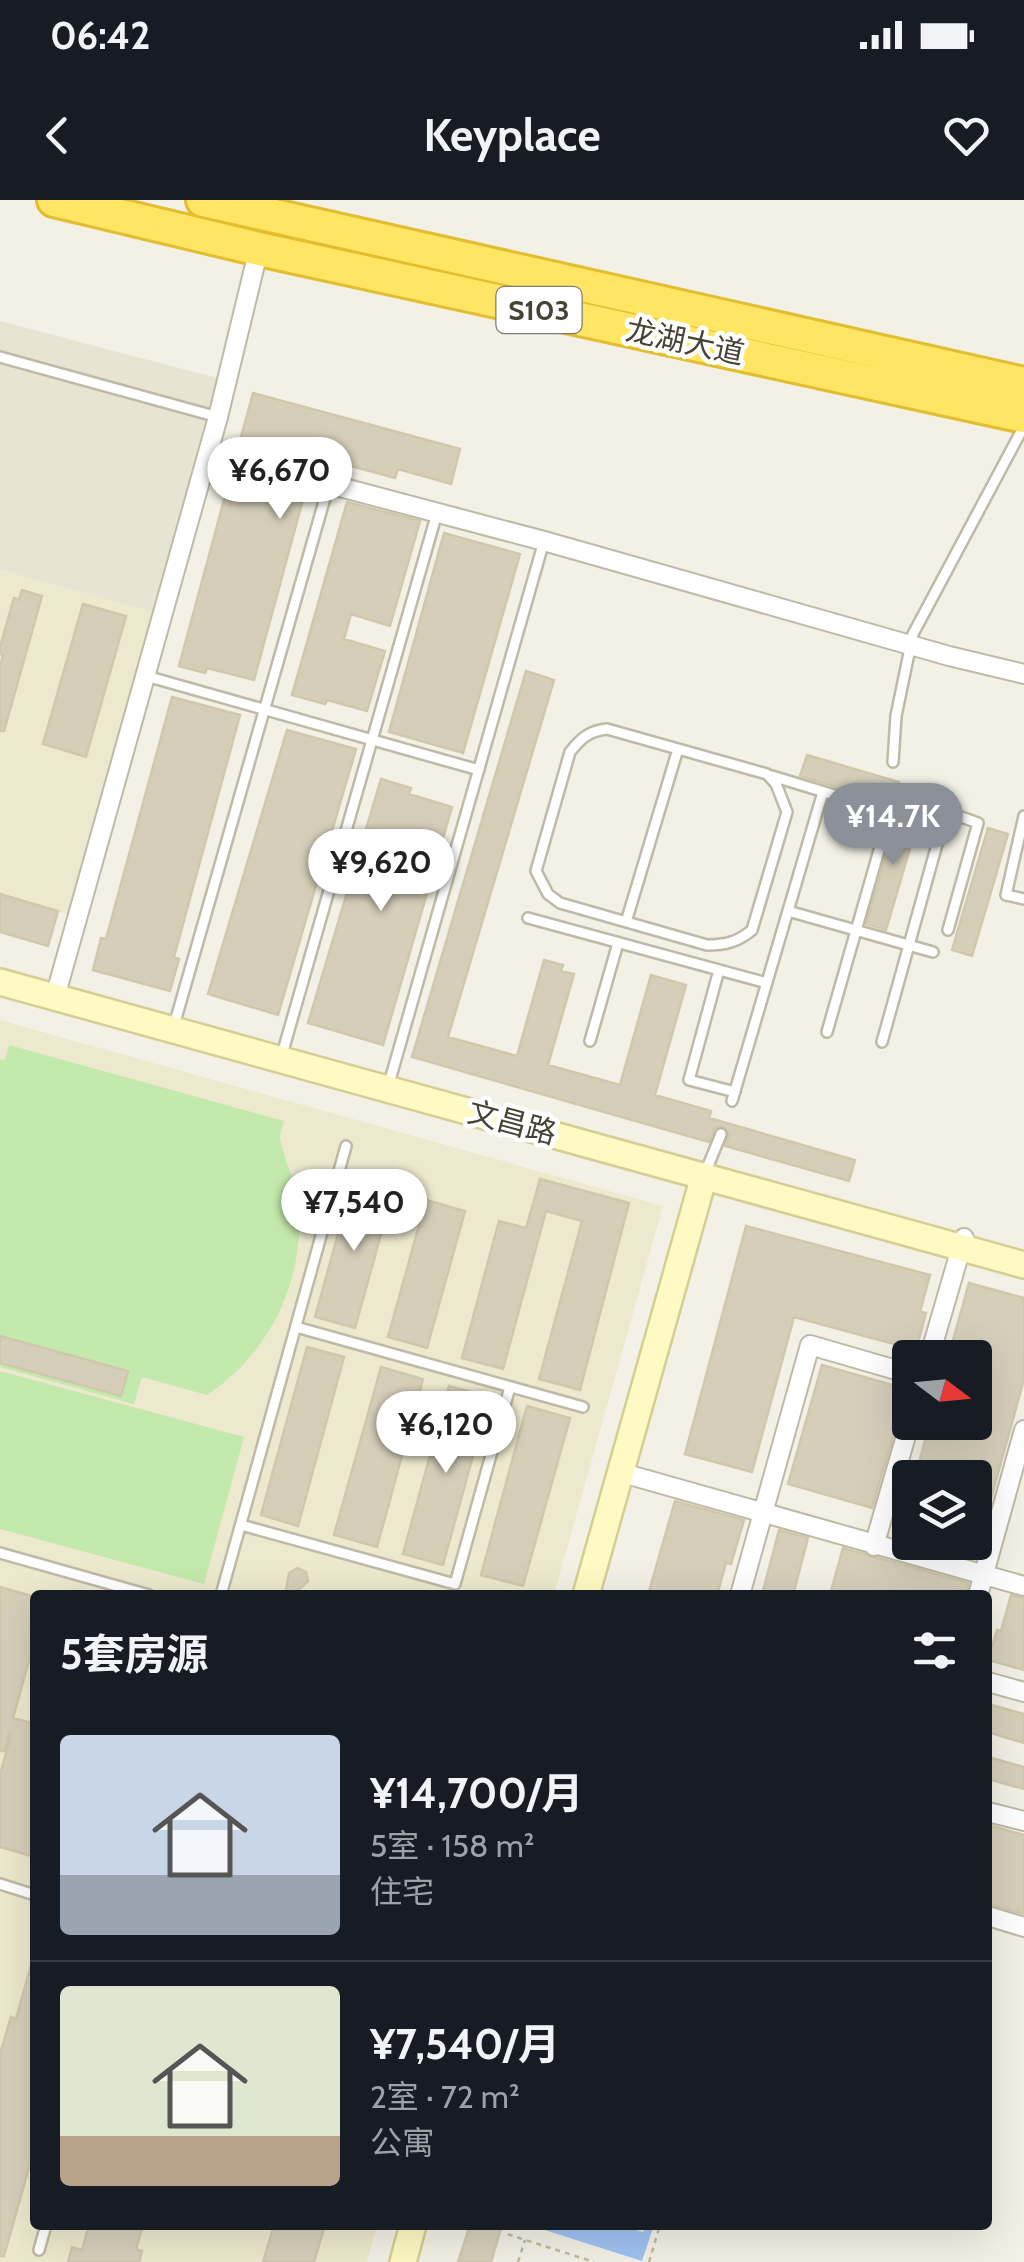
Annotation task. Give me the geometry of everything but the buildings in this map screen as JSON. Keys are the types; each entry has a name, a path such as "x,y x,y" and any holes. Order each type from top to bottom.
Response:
{"highway":[{"name":"龙湖大道","path":"54,200 259,249 1024,416"},
{"name":"龙湖大道","path":"203,200 268,207 1024,384"}],"street":[{"path":"55,997 218,417 268,207"},
{"path":"287,473 1024,674"},
{"name":"文昌路","path":"0,982 706,1171 1024,1264"},
{"path":"587,1590 706,1171"},
{"path":"934,1340 962,1243"},
{"path":"741,1590 810,1345 892,1369"},
{"path":"980,1590 1024,1430"},
{"path":"874,1546 905,1440"},
{"path":"619,1472 1024,1586"},
{"path":"992,1683 1024,1692"},
{"path":"992,1813 1024,1821"},
{"path":"992,1917 1024,1927"},
{"path":"403,2262 412,2230"}],"lane":[{"path":"0,357 218,417"},
{"path":"893,762 896,716 913,634 1024,426"},
{"path":"173,1029 329,484"},
{"path":"281,1059 437,513"},
{"path":"387,1088 544,541"},
{"path":"146,676 478,770"},
{"path":"767,774 783,796 788,812 752,930 727,944 707,945 560,903 548,894 536,871 570,752 594,730 607,729 767,774 890,812 827,1032"},
{"path":"626,922 678,749"},
{"path":"719,970 688,1080 734,1096 824,792"},
{"path":"903,796 978,824 948,930"},
{"path":"882,1042 946,812"},
{"path":"1024,816 1006,895 1024,899"},
{"path":"788,911 933,952"},
{"path":"528,918 767,983"},
{"path":"590,1042 618,943"},
{"path":"706,1171 721,1134"},
{"path":"222,1590 346,1146"},
{"path":"296,1327 582,1407"},
{"path":"241,1524 455,1584 510,1386"},
{"path":"0,1553 130,1590"},
{"path":"0,1884 30,1893"},
{"path":"39,2250 45,2230"}],"path":[{"path":"508,2230 506,2234 594,2262"},
{"path":"649,2262 659,2230"},
{"path":"518,2262 525,2240"}],"shaded area":[{"path":"0,321 217,378 153,612 0,570"},
{"path":"0,570 153,612 70,915 0,894"},
{"path":"0,1020 663,1206 555,1590 30,1590 30,2230 376,2230 367,2262 0,2262"}],"green space":[{"path":"9,1045 284,1121 281,1141 297,1195 299,1224 291,1281 281,1308 250,1357 207,1395 142,1377 134,1404 0,1367 0,1059 5,1060"},
{"path":"0,1371 244,1437 204,1584 0,1529"}],"water":[{"path":"545,2230 652,2230 642,2261"}]}
